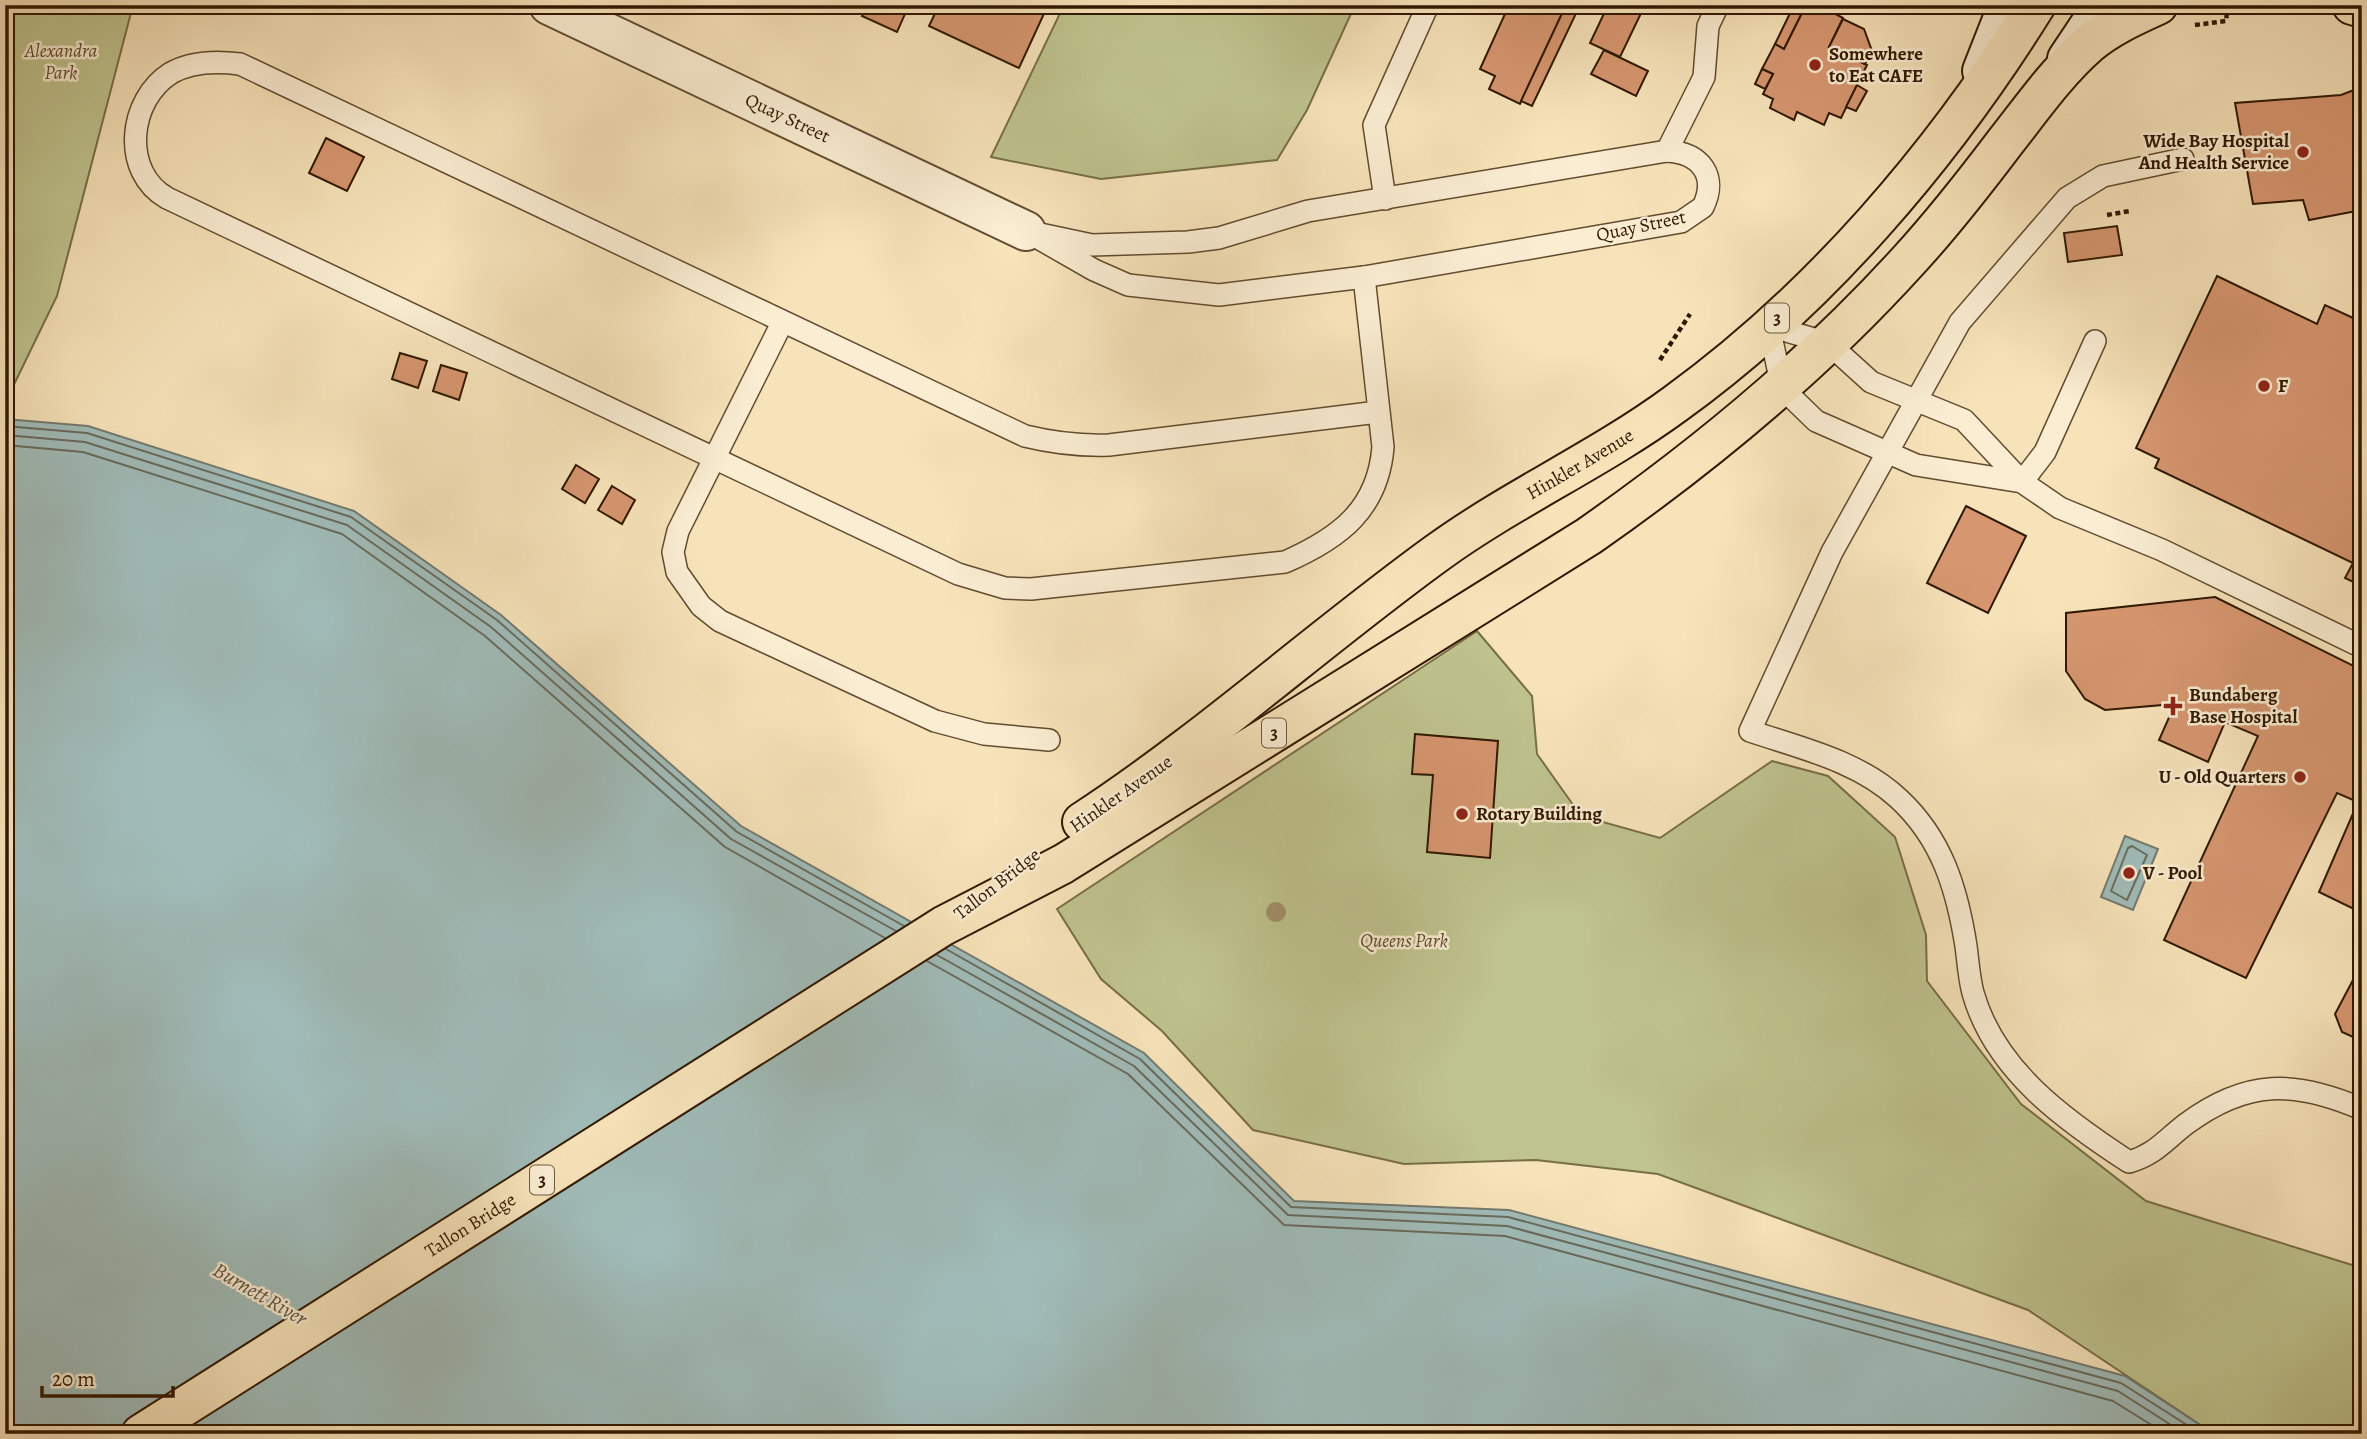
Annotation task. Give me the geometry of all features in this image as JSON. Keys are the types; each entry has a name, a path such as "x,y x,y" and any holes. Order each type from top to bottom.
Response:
{"main road":[{"name":"Hinkler Avenue","path":"1057,853 1165,764 1443,548 1672,406 1727,365 1885,209 1969,102 2036,5"},
{"name":"3","path":"2047,88 2089,44 2112,28 2158,5"},
{"path":"2352,5 2362,8"},
{"name":"Hinkler Avenue","path":"1057,853 1589,536 1668,482 1782,388 1908,261 1959,202 2047,88"},
{"name":"Tallon Bridge","path":"141,1434 1057,853"}],"street":[{"name":"Quay Street","path":"549,5 1026,231"},
{"path":"1969,102 2008,5"},
{"name":"3","path":"2047,88 2103,5"}],"lane":[{"path":"1385,199 1374,124 1428,5"},
{"path":"1667,151 1704,77 1708,26 1718,5"},
{"path":"1364,277 1383,447 1381,469 1373,492 1357,516 1309,552 1286,562 1031,589 984,584 158,193 143,175 136,155 138,119 154,87 184,66 220,61 259,70 782,323 1014,430 1050,442 1109,444 1378,412"},
{"name":"Quay Street","path":"1667,151 1689,155 1706,169 1710,183 1709,194 1703,207 1681,222 1364,277 1219,295 1128,285 1094,270 1026,231 1092,245 1188,242 1219,238 1308,211 1667,151"},
{"path":"2183,159 2103,176 2067,198 2050,213 1959,322 1832,552 1750,730 1840,762 1873,779 1898,797 1919,820 1937,846 1950,874 1959,903 1973,993 1996,1041 2015,1070 2042,1098 2129,1162 2151,1155 2184,1126 2233,1095 2263,1088 2296,1087 2362,1109"},
{"path":"782,323 678,531 673,552 677,572 701,606 741,632 935,721 984,734 1049,740"},
{"path":"2022,482 1925,467 1886,454 1816,421 1782,388 1769,326 1828,343 1871,382 1964,420 2022,482 2060,508 2162,550 2362,647"},
{"path":"2022,482 2045,452 2095,341"}],"path":[{"path":"2226,21 2227,12"}],"green space":[{"name":"Alexandra Park","path":"5,5 133,5 57,296 5,403"},
{"path":"1064,5 1355,5 1307,110 1277,160 1101,179 991,157"},
{"name":"Queens Park","path":"1477,631 1532,696 1537,754 1581,816 1660,838 1772,761 1828,776 1895,837 1926,935 1927,981 2021,1104 2146,1201 2362,1268 2362,1434 2214,1434 2028,1310 1658,1174 1536,1160 1404,1164 1253,1130 1162,1031 1101,979 1057,909"}],"water":[{"name":"Burnett River","path":"5,419 88,426 354,511 501,615 741,826 1144,1053 1294,1201 1509,1210 2125,1376 2214,1434 5,1434"},
{"name":"V - Pool","path":"2125,836 2158,849 2133,910 2101,897"}],"building":[{"path":"868,5 909,5 897,32 862,16"},
{"path":"939,5 1048,5 1019,68 929,26"},
{"path":"1509,5 1566,5 1520,104 1489,89 1495,76 1480,69"},
{"path":"1566,5 1580,5 1532,106 1521,101"},
{"path":"1608,5 1645,5 1620,57 1590,43"},
{"path":"1794,5 1806,5 1784,49 1775,44"},
{"name":"Somewhere to Eat CAFE","path":"1806,5 1819,5 1843,18 1829,47 1867,65 1841,118 1829,113 1824,125 1797,112 1794,120 1770,108 1773,99 1763,94 1773,74 1762,69 1775,44 1784,49"},
{"path":"1843,19 1864,29 1872,51 1865,64 1829,47"},
{"path":"1604,50 1648,71 1636,96 1591,74"},
{"path":"1762,69 1773,74 1765,89 1755,84"},
{"path":"1857,85 1867,91 1856,111 1846,107"},
{"name":"Wide Bay Hospital And Health Service","path":"2362,87 2362,210 2309,220 2303,200 2253,204 2235,103 2341,95"},
{"path":"326,138 364,157 347,191 309,173"},
{"path":"2117,226 2122,255 2068,262 2064,233"},
{"name":"F","path":"2217,276 2317,324 2325,305 2362,322 2362,586 2345,578 2353,563 2155,468 2159,459 2136,448"},
{"path":"400,353 427,361 418,388 392,379"},
{"path":"441,365 467,373 459,400 433,391"},
{"path":"576,465 599,479 585,503 562,489"},
{"path":"612,486 635,500 622,524 598,510"},
{"path":"1966,506 2026,536 1988,613 1927,583"},
{"name":"U - Old Quarters","path":"2215,597 2362,670 2362,913 2319,892 2358,802 2337,793 2246,978 2164,940 2258,736 2225,722 2208,762 2159,740 2175,704 2105,710 2085,699 2066,671 2066,613"},
{"name":"Rotary Building","path":"1415,734 1498,741 1490,858 1427,852 1433,775 1412,774"},
{"path":"2362,963 2362,1041 2342,1032 2335,1014"}],"place":[{"name":"Somewhere to Eat CAFE","path":"1815,65"},
{"name":"Wide Bay Hospital And Health Service","path":"2303,152"},
{"name":"F","path":"2264,386"},
{"name":"Bundaberg Base Hospital","path":"2173,706"},
{"name":"U - Old Quarters","path":"2300,777"},
{"name":"Rotary Building","path":"1462,814"},
{"name":"V - Pool","path":"2129,873"}]}
